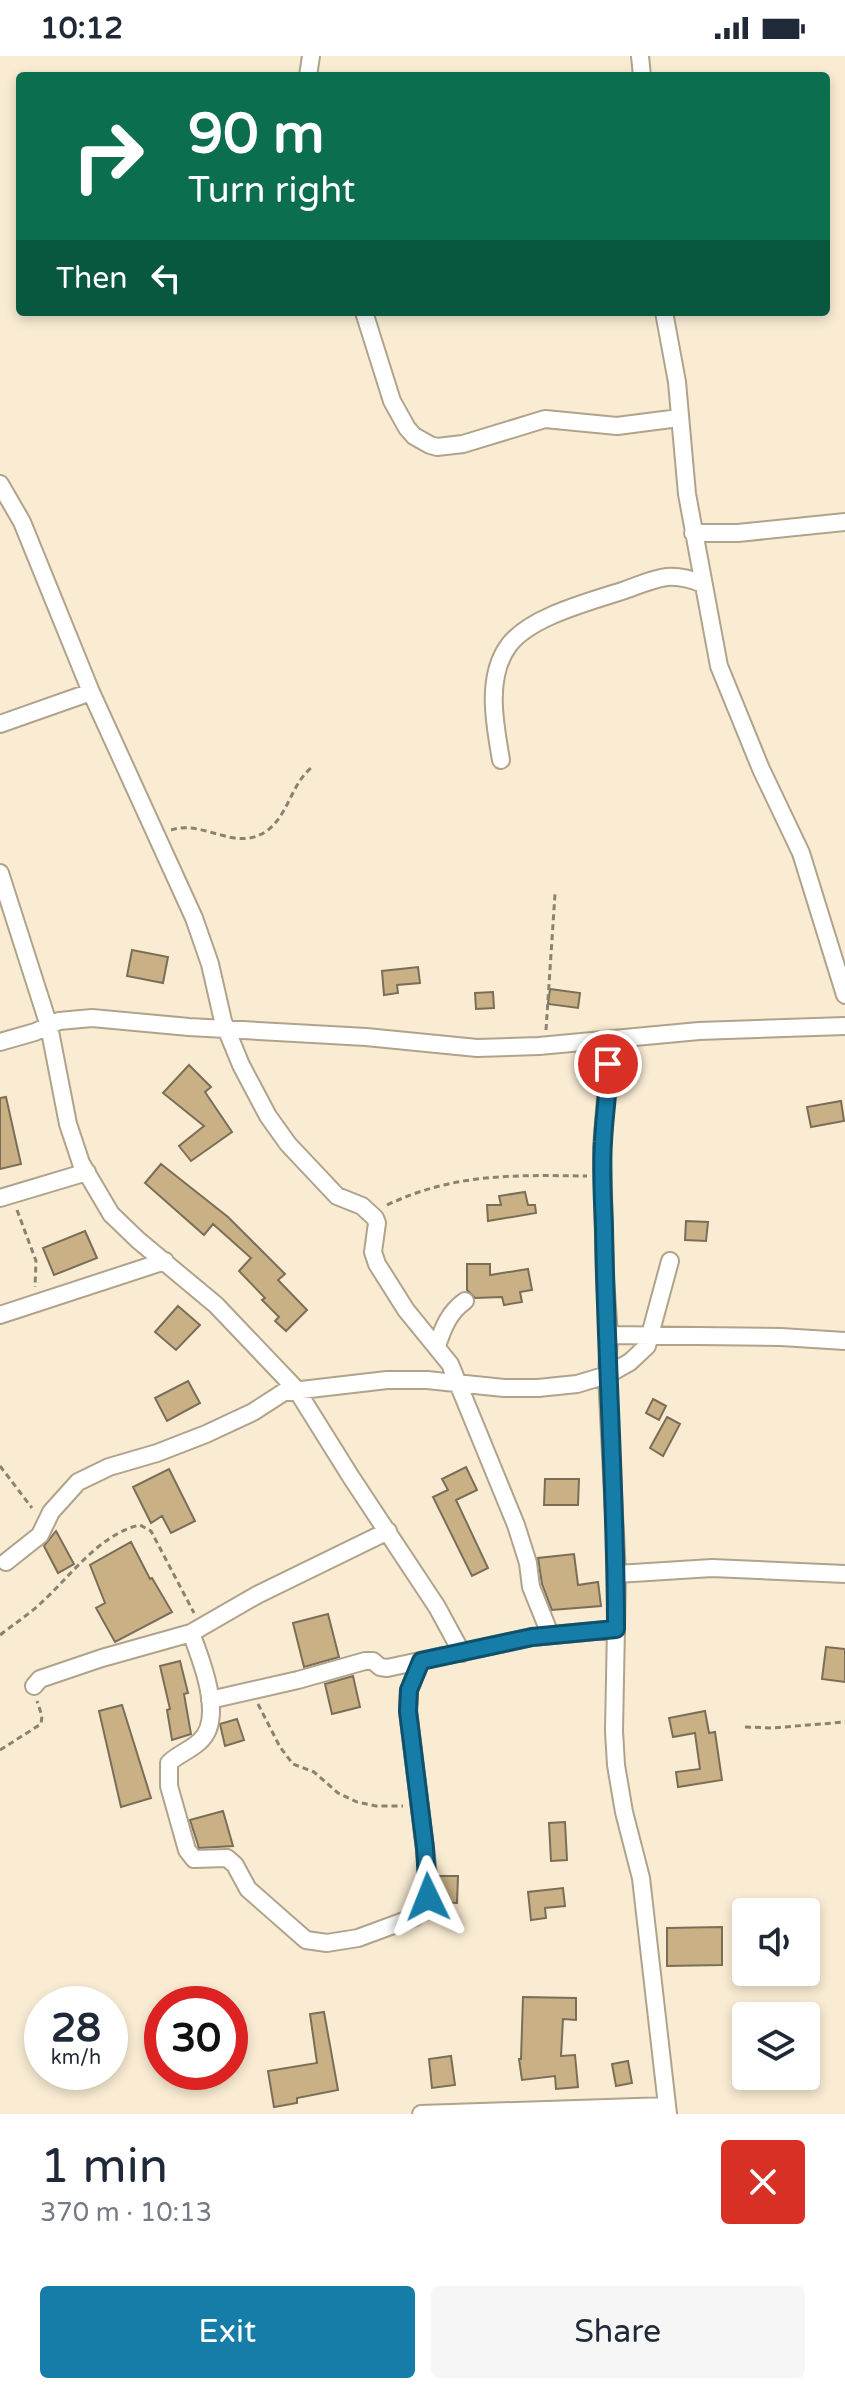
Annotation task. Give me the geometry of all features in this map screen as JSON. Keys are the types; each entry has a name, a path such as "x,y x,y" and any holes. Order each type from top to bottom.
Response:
{"street":[{"path":"365,316 392,401 407,428 430,445 463,444 545,419 617,426 679,418"},
{"path":"665,316 675,373 693,533 719,666 761,769 801,853 845,995"},
{"path":"0,484 22,522 91,692 198,928 225,1029 246,1074 283,1138 337,1196 362,1206 377,1223 373,1252 377,1264 406,1310 450,1364 516,1525 528,1563 531,1587 550,1634"},
{"path":"693,533 738,533 845,522"},
{"path":"501,760 494,694 499,668 509,645 555,614 651,581 675,577 703,584"},
{"path":"0,724 91,692"},
{"path":"0,873 49,1026 68,1124 78,1155 111,1214 227,1316 296,1389 437,1607 462,1653"},
{"path":"0,1042 71,1019 101,1018 366,1037 454,1047 508,1048 699,1031 845,1026"},
{"path":"421,2114 668,2110 641,1878 616,1765 617,1574 607,1375 609,1335 602,1147 608,1073 606,1040"},
{"path":"8,1195 87,1172"},
{"path":"0,1315 165,1261"},
{"path":"6,1562 40,1535 67,1492 96,1472 206,1434 253,1412 284,1392 387,1380 538,1388 577,1384 607,1375 640,1355 647,1346 670,1261"},
{"path":"437,1346 445,1323 465,1301"},
{"path":"609,1335 845,1341"},
{"path":"34,1686 40,1679 195,1630 269,1589 388,1531"},
{"path":"617,1574 720,1568 845,1574"},
{"path":"210,1700 365,1661 373,1661 382,1668 550,1634 616,1629"},
{"path":"195,1630 210,1700 211,1724 199,1742 169,1763 169,1786 187,1850 194,1859 220,1856 232,1862 248,1889 306,1940 327,1943 394,1927 418,1914 425,1903 429,1890 408,1711 409,1690 421,1661"}],"path":[{"path":"156,836 187,826 231,838 257,836 273,826 287,806 297,782 311,768"},
{"path":"546,1045 555,894"},
{"path":"372,1215 389,1204 448,1182 518,1175 603,1176"},
{"path":"8,1195 36,1261 30,1306"},
{"path":"0,1466 45,1524"},
{"path":"0,1635 40,1605 106,1541 140,1525 151,1531 170,1565 195,1630"},
{"path":"0,1750 41,1723 42,1713 34,1686"},
{"path":"250,1692 280,1747 293,1764 314,1772 338,1793 357,1802 408,1807 422,1813"},
{"path":"745,1727 845,1722"}],"building":[{"path":"132,950 168,957 163,983 127,976"},
{"path":"418,967 420,983 397,985 398,993 384,995 382,971"},
{"path":"550,989 580,993 578,1008 548,1004"},
{"path":"493,992 494,1008 476,1009 475,993"},
{"path":"189,1065 211,1087 205,1092 232,1132 191,1161 179,1146 204,1126 163,1093"},
{"path":"6,1097 21,1164 0,1169 0,1098"},
{"path":"841,1101 844,1121 811,1127 807,1107"},
{"path":"161,1164 228,1217 285,1274 278,1280 307,1310 286,1331 275,1321 279,1317 262,1300 265,1298 239,1271 251,1258 213,1224 204,1235 145,1183"},
{"path":"525,1192 528,1205 535,1205 536,1213 488,1221 487,1205 501,1205 499,1196"},
{"path":"686,1221 708,1222 706,1241 685,1240"},
{"path":"85,1231 97,1258 54,1275 43,1248"},
{"path":"467,1264 490,1264 490,1275 528,1269 532,1290 520,1292 522,1302 504,1305 502,1297 475,1298 467,1290"},
{"path":"178,1306 200,1325 176,1350 155,1332"},
{"path":"188,1381 200,1403 167,1421 155,1398"},
{"path":"653,1399 666,1406 659,1420 646,1413"},
{"path":"667,1417 680,1424 663,1456 650,1448"},
{"path":"466,1467 477,1490 456,1500 488,1568 472,1576 433,1497 448,1490 442,1479"},
{"path":"169,1469 195,1521 171,1533 162,1516 151,1523 133,1487"},
{"path":"545,1479 579,1479 578,1505 544,1505"},
{"path":"56,1531 74,1564 58,1573 44,1546"},
{"path":"131,1542 172,1612 115,1642 96,1608 105,1603 90,1565"},
{"path":"574,1554 578,1585 598,1582 601,1606 552,1610 542,1584 538,1558"},
{"path":"328,1614 339,1657 304,1667 293,1623"},
{"path":"826,1647 845,1649 845,1682 822,1679"},
{"path":"180,1661 188,1693 184,1694 191,1734 172,1740 167,1710 170,1709 160,1666"},
{"path":"353,1676 360,1707 332,1714 325,1684"},
{"path":"122,1705 151,1798 121,1807 99,1711"},
{"path":"705,1711 709,1733 715,1732 722,1780 678,1787 676,1772 700,1769 695,1733 673,1737 669,1718"},
{"path":"237,1719 244,1740 225,1746 220,1724"},
{"path":"223,1811 233,1846 199,1848 190,1820"},
{"path":"565,1822 567,1860 551,1861 549,1823"},
{"path":"439,1876 458,1876 457,1903 438,1902"},
{"path":"563,1888 565,1906 545,1908 546,1918 531,1920 528,1892"},
{"path":"722,1927 722,1965 667,1966 667,1928"},
{"path":"523,1997 576,1998 576,2020 563,2019 561,2056 575,2055 578,2087 556,2089 555,2076 522,2080 519,2059"},
{"path":"324,2012 338,2090 297,2098 297,2103 274,2107 268,2071 317,2063 310,2014"},
{"path":"451,2056 455,2085 432,2088 429,2059"},
{"path":"628,2061 632,2083 616,2086 612,2064"}],"route":[{"path":"428,1897 422,1813 408,1711 409,1690 421,1661 550,1634 616,1629 617,1574 607,1375 609,1335 602,1147 608,1064"}]}
